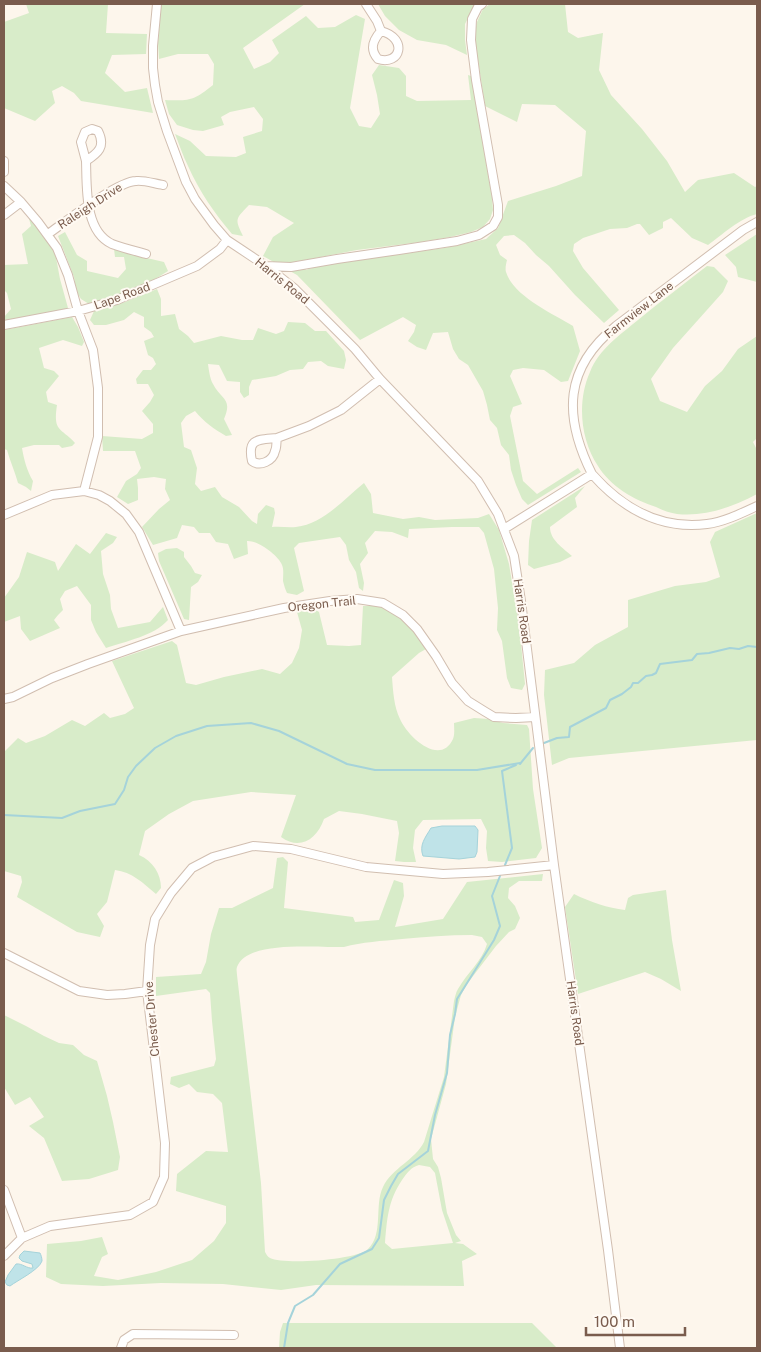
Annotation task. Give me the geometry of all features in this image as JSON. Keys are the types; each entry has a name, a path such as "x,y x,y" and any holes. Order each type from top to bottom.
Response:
{"street":[{"name":"Harris Road","path":"157,4 153,46 155,84 167,131 195,199 227,240 266,266 295,289 356,349 380,379 478,481 498,514 514,556 620,1348"},
{"path":"366,4 381,31"},
{"path":"266,266 291,267 337,258 457,241 479,235 493,226 498,217 498,205 476,80 471,40 472,19 478,7 482,4"},
{"path":"4,161 4,172"},
{"path":"86,161 88,206 97,229 104,239 111,243 146,254"},
{"name":"Raleigh Drive","path":"48,234 125,183 137,180 163,185"},
{"path":"4,186 21,202 48,234 57,248 93,350 98,388 98,437 84,491"},
{"path":"4,215 21,202"},
{"name":"Farmview Lane","path":"592,474 581,450 574,426 573,414 574,390 583,364 596,345 616,326 743,230 757,222"},
{"name":"Lape Road","path":"4,325 78,311 118,300 197,266 220,249 227,240"},
{"path":"277,438 309,426 341,410 380,379"},
{"path":"504,529 592,474 627,506 668,523 708,524 757,506"},
{"path":"4,515 52,495 84,491 110,501 126,514 138,532 181,631"},
{"name":"Oregon Trail","path":"4,699 13,697 52,678 88,664 181,631 284,608 357,599 383,602 403,614 418,629 452,683 468,701 494,717 535,717"},
{"name":"Chester Drive","path":"22,1238 50,1226 130,1215 153,1202 164,1177 164,1143 147,991 150,944 155,919 171,893 192,868 213,857 253,846 291,849 366,867 443,874 488,872 554,865"},
{"path":"4,953 79,991 107,995 147,991"},
{"path":"4,1190 22,1238 4,1256"},
{"path":"121,1348 124,1340 133,1334 234,1335"}],"green space":[{"path":"26,4 108,4 106,33 147,34 146,54 112,55 105,73 125,92 147,88 153,113 81,101 74,93 62,86 52,91 55,103 35,121 4,108 4,22 29,13"},
{"path":"161,4 305,4 243,48 254,69 270,62 279,53 272,40 306,16 318,28 335,27 356,15 365,19 350,108 359,126 371,128 380,114 372,75 379,65 399,68 406,76 406,96 417,101 471,100 468,75 471,76 492,197 493,210 490,219 483,227 450,237 357,250 300,261 306,270 321,265 444,248 486,239 498,228 508,201 582,176 586,131 555,105 522,104 517,122 485,106 474,34 483,9 490,4 565,4 568,32 578,38 603,33 599,70 611,95 642,129 667,161 685,192 698,180 734,173 755,187 757,186 757,214 738,223 708,245 692,238 671,218 663,222 663,228 649,235 640,224 637,224 627,228 610,229 583,238 574,244 573,251 583,268 619,310 604,323 549,266 514,235 504,236 496,245 500,255 507,260 506,271 510,281 535,304 573,326 580,351 568,381 561,382 544,370 523,368 513,370 510,376 522,404 513,407 510,416 523,481 537,494 578,468 581,472 528,505 522,499 516,485 509,455 501,445 497,428 490,420 483,391 468,365 459,359 453,349 448,332 433,333 426,350 417,347 408,341 416,325 403,317 360,340 297,275 263,256 273,237 294,223 267,207 249,205 238,219 238,226 243,236 232,234 214,210 192,175 175,134 190,141 206,156 236,157 246,153 243,137 262,131 263,119 254,107 230,112 221,117 224,125 203,131 177,125 169,114 165,100 191,99 213,85 214,64 208,54 178,54 159,59 158,43"},
{"path":"378,4 475,4 465,24 467,55 446,45 417,40 399,30 385,16"},
{"path":"28,215 55,252 68,308 4,321 4,317 11,309 7,293 4,290 4,265 28,264 22,234 31,226"},
{"path":"65,232 77,255 87,261 87,271 118,278 126,269 124,257 115,257 114,249 164,262 168,271 130,291 89,304 81,299 76,291 74,277 58,236"},
{"path":"757,234 757,282 738,277 736,267 725,255"},
{"path":"707,266 714,267 728,281 723,292 673,348 651,379 660,401 687,412 705,386 722,371 738,349 757,336 757,438 753,442 757,450 757,494 718,510 698,514 677,514 631,496 616,486 603,473 587,444 582,420 583,395 590,372 604,349"},
{"path":"157,289 161,299 161,316 175,314 179,329 194,343 221,336 253,340 258,328 276,334 284,331 288,322 305,323 315,331 326,331 344,351 346,360 344,369 328,366 321,361 308,362 303,369 290,370 276,376 252,380 249,387 249,395 244,398 240,392 240,382 227,381 219,365 208,364 212,382 227,403 224,419 232,435 226,436 217,431 195,411 186,416 181,423 184,447 191,450 197,468 195,484 201,491 215,487 222,497 239,507 257,524 258,514 266,505 274,508 275,513 272,527 296,527 315,521 332,510 364,483 371,494 373,513 403,519 419,517 435,520 478,518 489,514 499,530 509,564 519,624 525,684 522,690 511,688 507,678 502,641 497,630 498,608 494,569 484,533 479,527 409,529 408,538 392,532 375,531 365,543 368,553 360,564 364,583 363,591 359,588 356,572 349,560 346,545 340,537 299,543 294,548 304,591 297,595 287,593 283,581 283,567 280,561 272,553 251,541 247,541 248,554 234,559 228,544 216,542 210,533 199,533 194,527 182,525 177,538 153,545 142,527 170,500 165,489 166,479 154,477 137,479 138,500 128,504 117,497 126,481 137,474 141,468 135,451 103,451 102,436 142,439 153,433 153,424 142,411 154,395 148,384 137,384 136,379 143,370 151,370 156,364 153,358 148,355 144,341 154,337 144,327 144,317 134,312 124,320 106,325 94,325 90,320 94,311 125,302"},
{"path":"72,317 84,342 82,346 63,340 39,348 44,368 54,371 59,376 46,392 48,402 57,405 57,425 75,443 72,446 62,448 59,445 34,445 22,448 26,465 33,481 31,491 18,483 7,450 4,449 4,330"},
{"path":"585,486 575,498 577,507 550,527 555,540 572,556 560,562 534,569 528,565 532,520"},
{"path":"757,513 757,740 569,758 552,765 544,695 545,670 574,663 595,645 628,627 628,600 675,586 706,582 720,577 710,542 715,532"},
{"path":"106,533 117,537 113,543 101,551 103,574 110,595 111,609 118,628 150,622 163,607 168,620 162,626 139,637 106,648 91,620 91,605 77,586 65,591 60,599 63,610 54,620 60,628 30,641 21,629 20,616 4,622 4,598 19,577 27,552 55,562 58,571 76,544 90,554"},
{"path":"177,548 184,552 184,557 195,573 202,575 198,582 191,587 189,620 184,619 159,561 158,553 166,549"},
{"path":"363,606 379,606 394,613 412,629 426,649 392,677 395,704 400,719 409,733 424,746 440,750 447,747 454,737 454,723 474,718 527,725 529,729 533,789 542,848 536,858 502,862 488,861 486,848 487,831 481,819 423,820 415,830 413,848 416,862 395,861 399,833 397,821 362,814 339,811 324,819 317,832 307,841 295,843 281,837 296,795 251,792 193,801 169,814 145,831 139,855 155,868 160,878 161,888 156,894 132,876 115,870 107,902 97,914 104,926 100,937 77,932 17,897 22,882 21,876 4,871 4,752 18,738 26,743 45,736 72,720 85,726 104,713 110,718 125,714 134,708 112,661 172,641 177,645 186,683 196,685 262,669 280,674 292,663 299,648 302,630 297,612 314,609 319,612 327,645 361,645"},
{"path":"283,857 288,862 284,908 353,917 355,922 379,920 394,880 403,883 404,896 395,927 443,919 467,882 543,874 542,881 519,881 509,888 508,898 515,906 520,918 515,929 509,932 496,946 467,984 461,995 455,1017 446,1084 431,1139 433,1159 438,1167 441,1178 447,1213 456,1235 461,1241 455,1243 463,1244 477,1254 462,1261 464,1286 316,1285 281,1290 223,1284 161,1283 103,1286 61,1284 46,1277 47,1244 102,1237 108,1254 102,1257 94,1276 118,1280 156,1272 192,1260 214,1241 226,1223 226,1206 176,1191 177,1174 206,1151 228,1152 222,1103 213,1094 197,1092 189,1084 179,1088 170,1084 171,1077 214,1066 216,1059 210,993 206,989 156,996 156,977 201,974 206,962 211,934 219,908 232,908 273,888 277,858","holes":["472,935 482,937 487,944 482,956 456,993 444,1077 424,1142 415,1154 392,1174 383,1187 380,1194 376,1236 373,1243 361,1253 336,1259 290,1261 270,1258 265,1252 261,1183 237,967 243,958 255,952 269,949 302,946 344,947 387,940","419,1165 430,1167 435,1173 442,1210 453,1243 392,1249 385,1243 391,1203 397,1188 406,1175 411,1169"]},
{"path":"666,890 681,991 645,972 578,994 565,907 574,894 586,900 625,910 628,898 633,895"},
{"path":"4,1015 59,1043 73,1045 84,1055 97,1061 107,1096 120,1157 118,1170 89,1179 62,1181 44,1138 29,1126 44,1117 30,1097 15,1105 4,1087"},
{"path":"283,1323 532,1323 557,1348 279,1348 280,1332"}],"water":[{"path":"475,826 478,830 475,857 459,859 423,856 422,845 431,828"},
{"path":"24,1251 40,1253 42,1261 28,1275 10,1286 7,1285 5,1282 8,1275 16,1264 33,1268 32,1264 19,1258"}],"waterway":[{"path":"544,743 557,738 569,737 570,727 606,708 610,700 622,694 633,683 638,683 646,676 656,673 660,664 692,660 697,654 730,648 757,647"},
{"path":"4,815 62,818 80,811 115,804 124,790 128,777 136,766 155,748 176,736 207,726 251,723 279,731 347,764 375,770 477,770 520,763"},
{"path":"520,764 533,748"},
{"path":"505,865 512,848 502,771 516,765"},
{"path":"284,1348 288,1323 295,1306 313,1295 340,1264 372,1249 379,1238 384,1200 391,1186 398,1174 428,1151 435,1115 447,1073 450,1035 457,999 494,940 500,926 492,896 500,876"}]}
